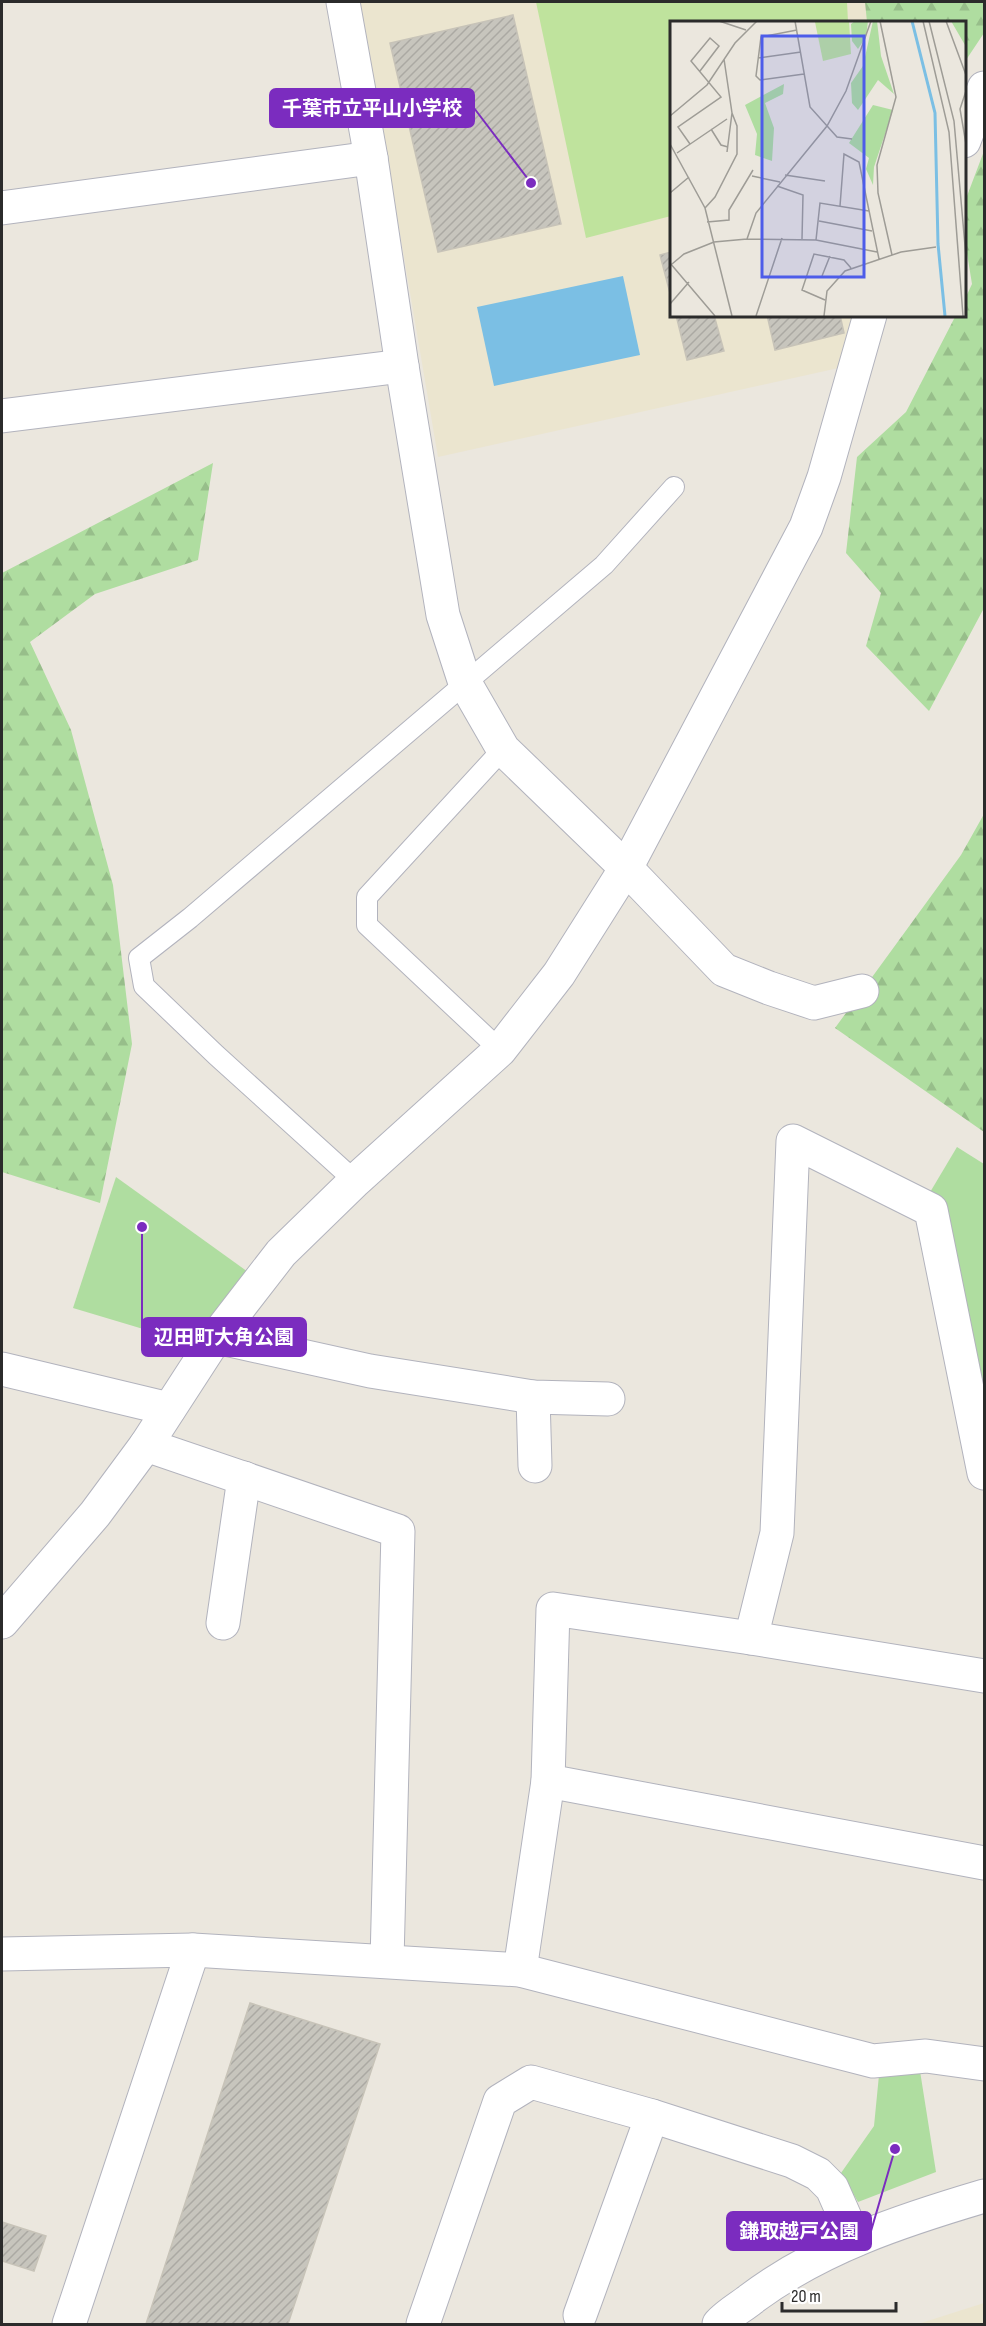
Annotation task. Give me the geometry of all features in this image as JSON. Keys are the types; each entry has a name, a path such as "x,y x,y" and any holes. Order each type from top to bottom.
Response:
{"street":[{"path":"343,2 371,158 443,615 465,683 502,749 626,868 724,970 814,1003 862,992"},
{"path":"965,136 984,88"},
{"path":"2,208 371,158"},
{"path":"2,1623 95,1514 146,1445 216,1337 281,1253 355,1180 500,1050 559,974 626,868 806,527 824,477 870,316"},
{"path":"2,416 402,366"},
{"path":"751,1638 777,1533 793,1141 931,1210 984,1473"},
{"path":"216,1337 370,1371 533,1397 608,1399"},
{"path":"2,1369 169,1409"},
{"path":"533,1397 535,1466"},
{"path":"146,1445 398,1532 387,1961"},
{"path":"223,1623 244,1478"},
{"path":"520,1970 548,1780 553,1609 984,1676"},
{"path":"548,1780 984,1863"},
{"path":"69,2325 193,1950"},
{"path":"2,1954 193,1950 520,1970 873,2061 926,2056 984,2064"},
{"path":"423,2325 500,2100 531,2082 652,2116 792,2161 818,2174 832,2188 855,2240"},
{"path":"580,2315 652,2116"},
{"path":"719,2325 763,2290 800,2267 855,2240 984,2196"}],"lane":[{"path":"355,1180 216,1055 144,986 139,958 190,918 604,565 674,487"},
{"path":"500,1050 367,925 367,897 502,749"}],"shaded area":[{"path":"359,2 970,2 964,21 670,21 670,316 862,316 843,367 438,457"},
{"path":"984,2303 984,2324 918,2324"}],"green space":[{"path":"536,2 847,2 848,21 670,21 670,216 586,238"},
{"path":"865,2 984,2 984,33 965,62 965,21 867,21"},
{"path":"984,151 984,608 929,711 866,646 881,593 846,553 857,457 906,412 955,316 965,316 965,299 972,284 965,241 965,201"},
{"path":"213,463 198,560 95,594 30,642 71,730 113,885 132,1044 100,1203 2,1172 2,573"},
{"path":"984,814 984,1132 835,1028 961,855"},
{"path":"957,1147 984,1164 984,1404 926,1199"},
{"path":"116,1177 255,1277 200,1346 73,1308"},
{"path":"920,2071 936,2172 858,2202 841,2173 874,2126 879,2075"}],"water":[{"path":"623,276 640,355 494,386 477,307"}],"building":[{"path":"513,15 561,224 438,252 390,43"},
{"path":"670,252 670,293 660,255"},
{"path":"676,316 714,316 724,351 687,360"},
{"path":"767,316 840,316 844,333 775,350"},
{"path":"250,2003 380,2044 288,2324 146,2324"},
{"path":"2,2222 46,2236 34,2271 2,2261"}],"place":[{"name":"千葉市立平山小学校","path":"531,183"},
{"name":"辺田町大角公園","path":"142,1227"},
{"name":"鎌取越戸公園","path":"895,2149"}]}
